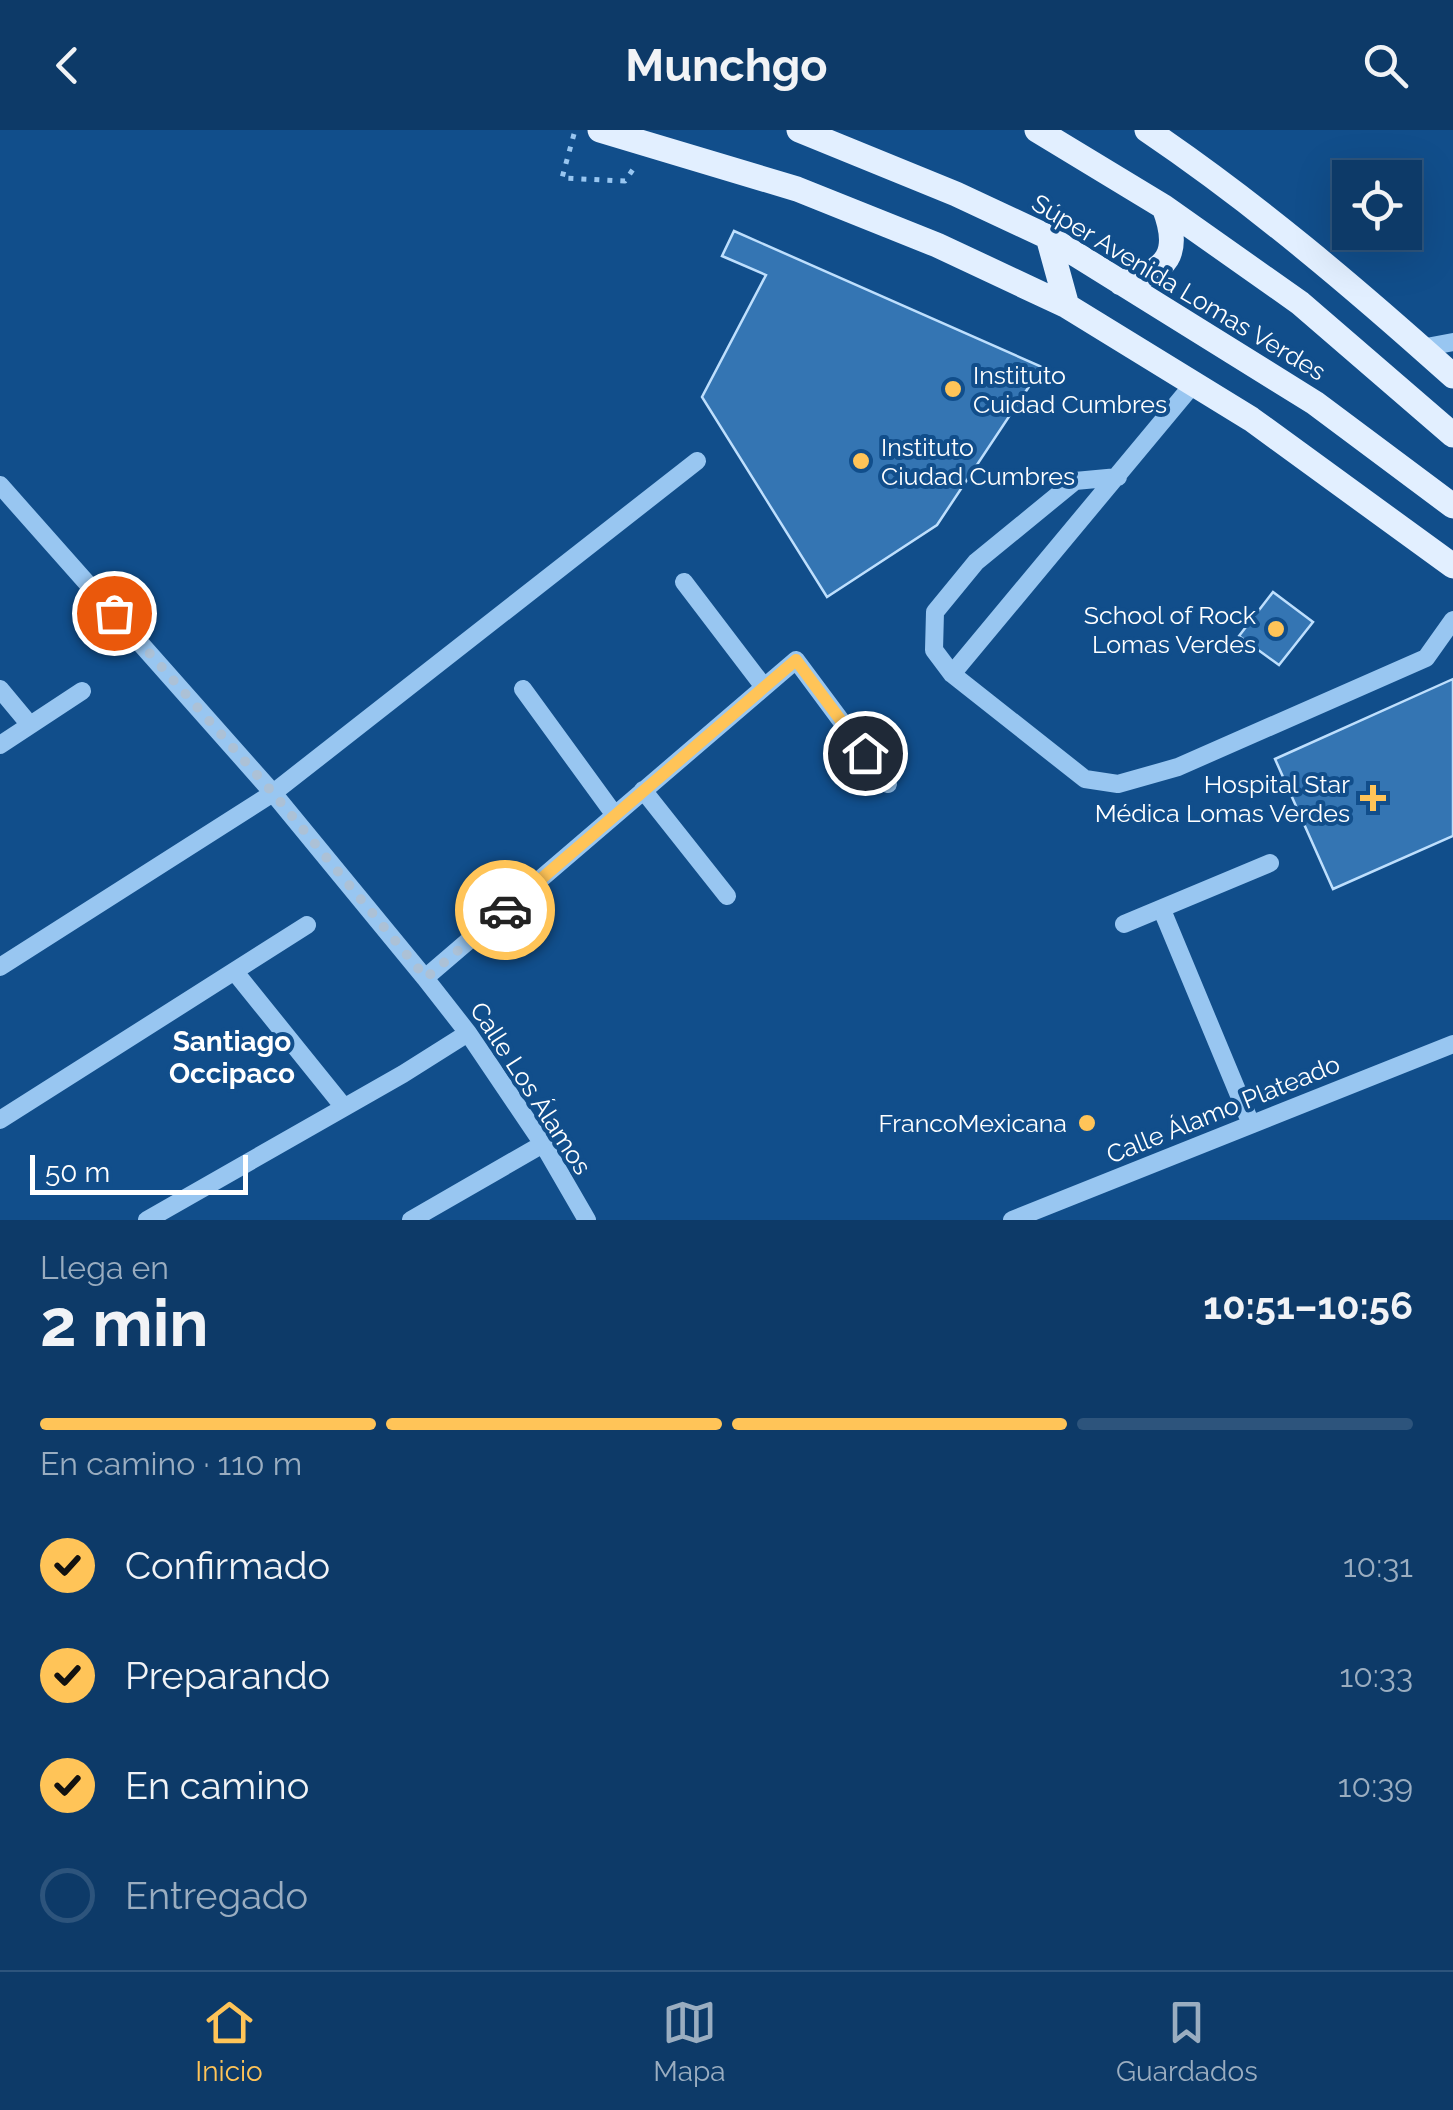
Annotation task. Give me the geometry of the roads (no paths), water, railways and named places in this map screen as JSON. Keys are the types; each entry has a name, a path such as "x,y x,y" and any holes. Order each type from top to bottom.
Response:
{"main road":[{"path":"600,130 797,189 1067,306 1195,382 1453,566"},
{"name":"Súper Avenida Lomas Verdes","path":"799,130 956,194 1048,238 1315,403 1453,506"},
{"name":"Súper Avenida Lomas Verdes","path":"1038,130 1164,208 1300,303 1453,435"},
{"path":"1147,130 1289,236 1453,376"},
{"path":"1121,282 1143,277 1170,252 1173,232 1164,208"},
{"path":"1048,238 1067,306"}],"street":[{"path":"1421,348 1453,342"},
{"path":"952,674 1195,382"},
{"path":"0,967 273,793 697,461"},
{"path":"1118,477 1075,481 976,562 935,612 934,650 952,674 1085,779 1118,784 1178,767 1426,658 1453,620"},
{"name":"Calle Los Álamos","path":"3,493 273,793 426,978 543,1144 586,1220"},
{"path":"684,582 764,687"},
{"path":"426,978 796,660 888,784"},
{"path":"0,689 30,725"},
{"path":"523,689 614,814"},
{"path":"0,745 82,691"},
{"path":"643,790 728,896"},
{"path":"1124,924 1270,864"},
{"path":"1162,910 1251,1124"},
{"path":"0,1120 308,925"},
{"path":"235,972 343,1106"},
{"path":"146,1220 468,1033"},
{"name":"Calle Álamo Plateado","path":"1012,1220 1453,1044"},
{"path":"411,1220 543,1144"}],"place":[{"name":"Instituto Cuidad Cumbres","path":"953,389"},
{"name":"Instituto Ciudad Cumbres","path":"861,461"},
{"name":"School of Rock Lomas Verdes","path":"1276,629"},
{"name":"Hospital Star Médica Lomas Verdes","path":"1373,798"},
{"name":"FrancoMexicana","path":"1087,1123"}],"district":[{"name":"Santiago Occipaco","path":"232,1057"}]}
